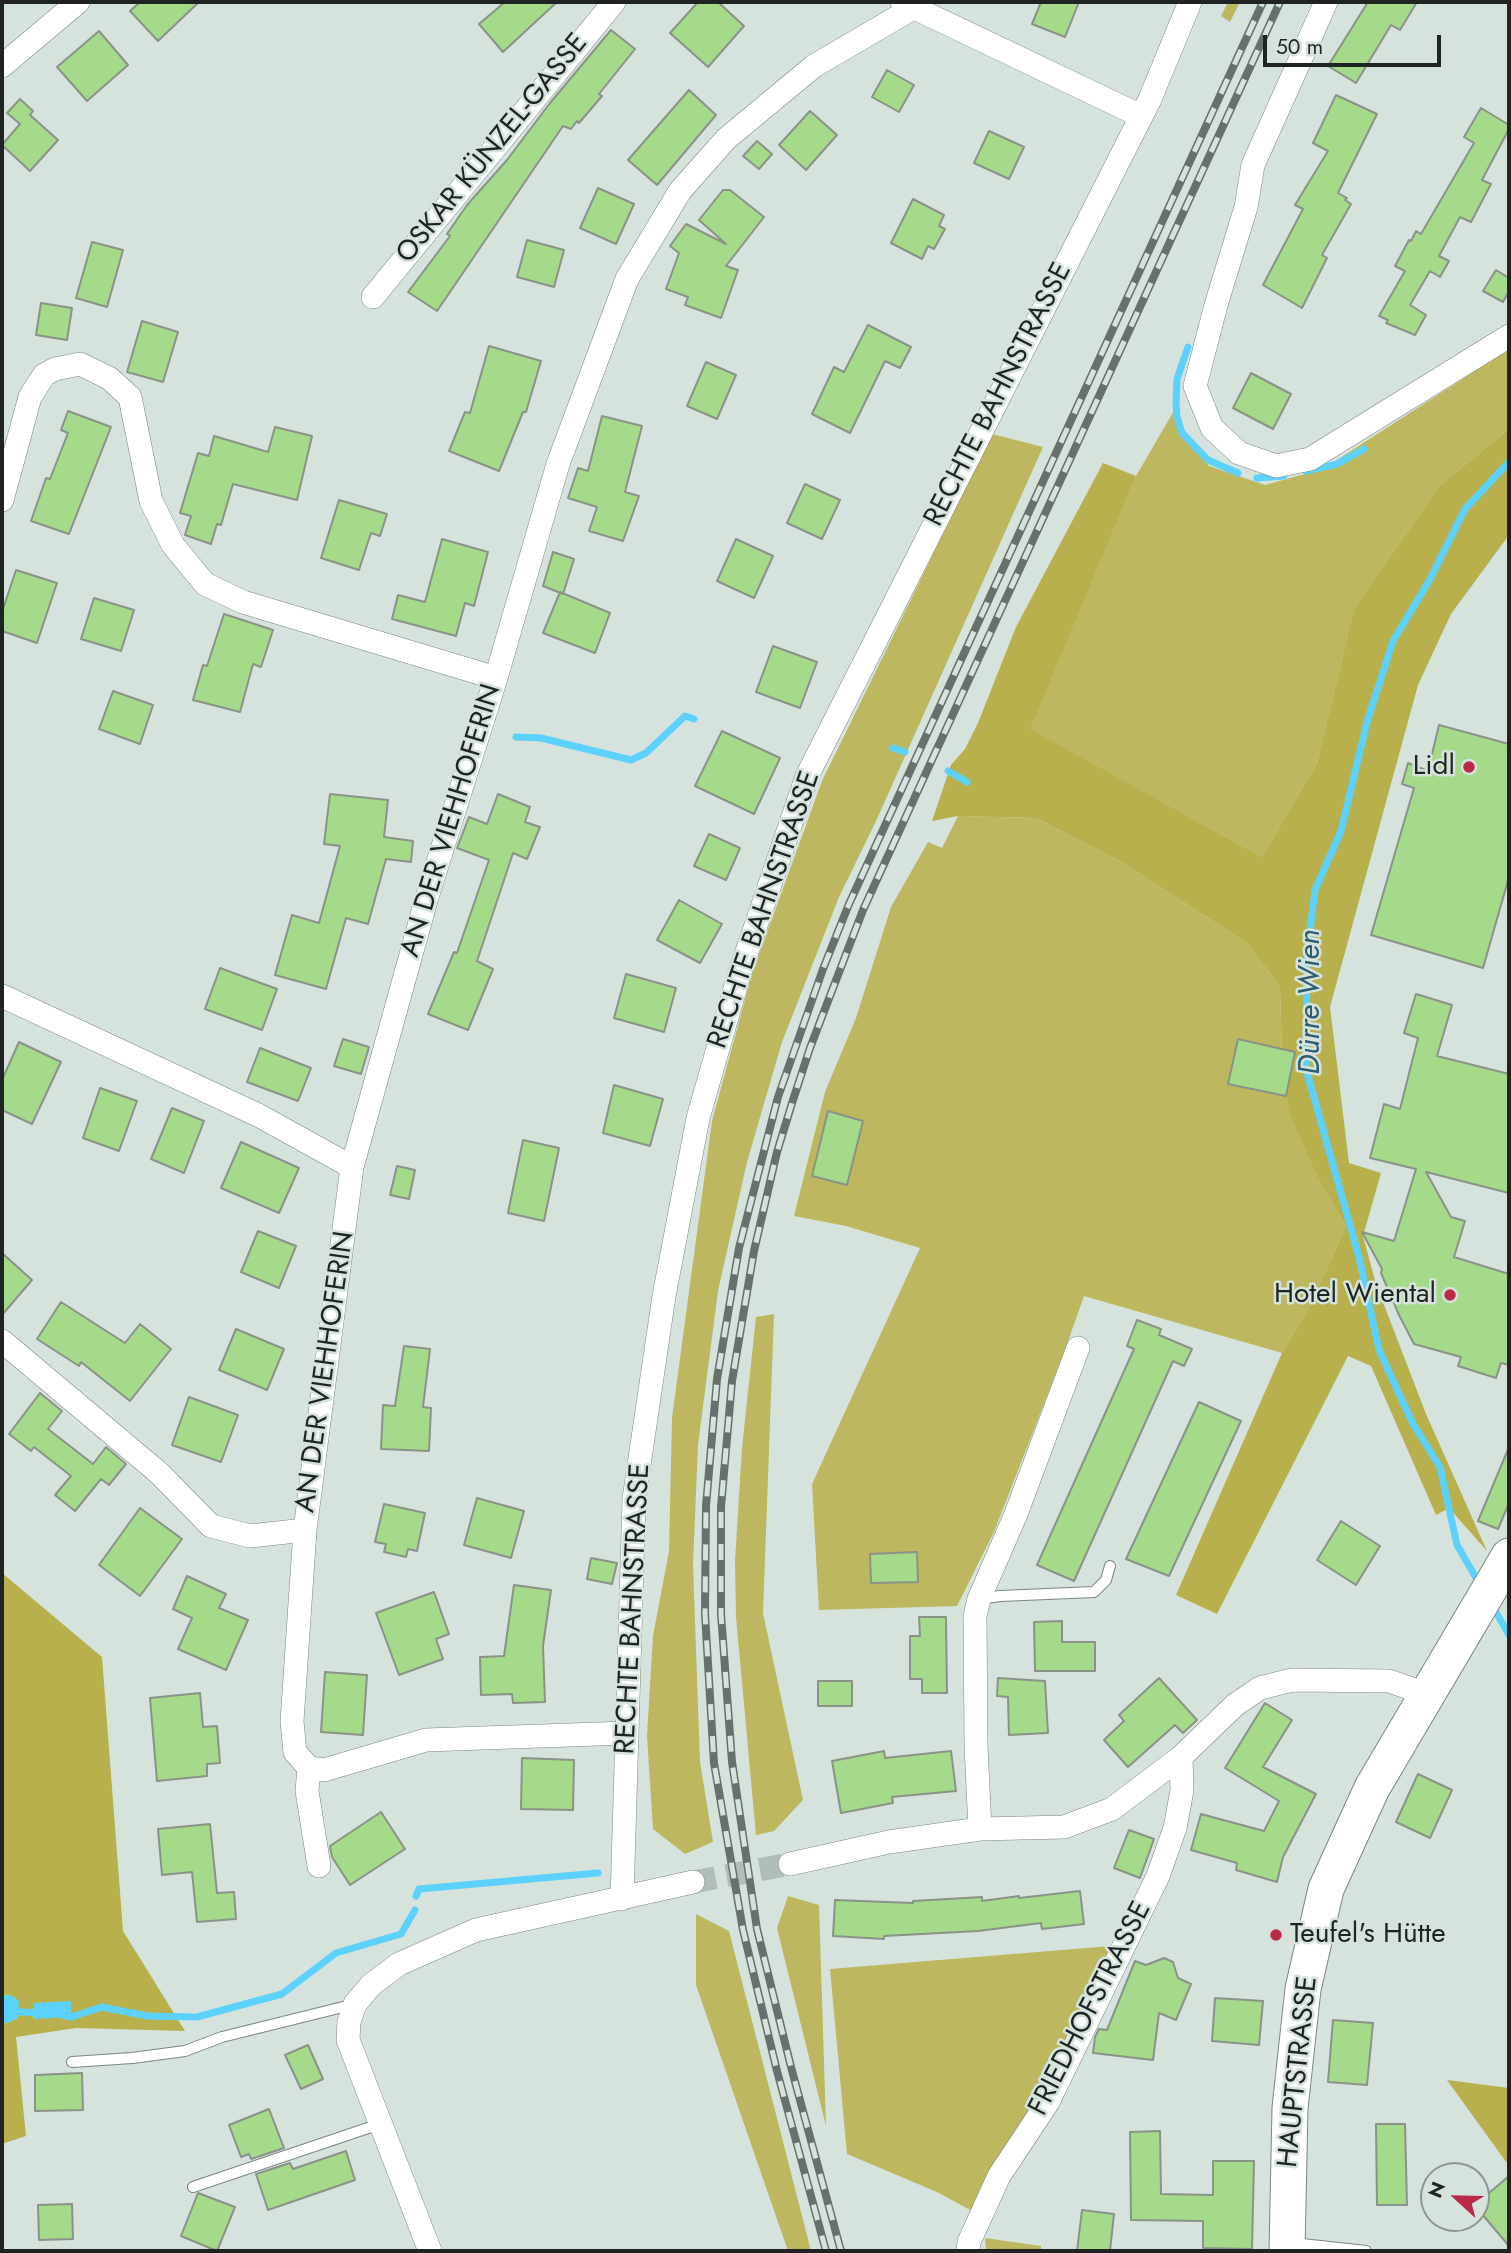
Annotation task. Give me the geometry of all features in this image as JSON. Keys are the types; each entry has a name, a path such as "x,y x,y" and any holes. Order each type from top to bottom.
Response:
{"main road":[{"name":"HAUPTSTRASSE","path":"1287,2247 1290,2108 1303,1989 1326,1889 1372,1788 1505,1564"}],"street":[{"path":"2,65 78,2"},
{"name":"OSKAR KÜNZEL-GASSE","path":"373,297 614,2"},
{"name":"RECHTE BAHNSTRASSE","path":"622,1899 634,1499 662,1307 698,1118 739,975 807,776 1141,116 1190,2"},
{"path":"1326,2 1243,161 1247,207 1216,305 1195,386 1212,428 1239,453 1276,466 1310,459 1509,336"},
{"path":"907,5 1141,116"},
{"name":"AN DER VIEHHOFERIN","path":"319,1866 307,1791 309,1768 295,1752 292,1721 305,1530 352,1167 427,897 496,678 558,464 627,279 646,243 680,191 726,139 814,66 907,5"},
{"path":"2,500 30,397 44,375 55,369 80,364 109,377 130,397 151,501 173,545 205,584 243,602 496,678"},
{"path":"2,996 258,1115 352,1167"},
{"path":"2,1340 159,1473 211,1526 250,1536 305,1530"},
{"path":"980,1829 975,1616 979,1599 1016,1514 1078,1348"},
{"path":"790,1864 889,1842 980,1829 1064,1827 1112,1809 1181,1757 1235,1705 1260,1688 1292,1680 1389,1681 1426,1694"},
{"path":"309,1768 324,1770 426,1740 627,1733"},
{"name":"FRIEDHOFSTRASSE","path":"968,2251 969,2242 999,2176 1048,2102 1158,1876 1175,1828 1182,1790 1181,1757"},
{"path":"429,2251 348,2040 349,2022 355,2004 371,1985 399,1964 476,1930 693,1882"}],"lane":[{"path":"979,1599 1094,1592 1106,1580 1110,1566"},
{"path":"72,2062 185,2051 222,2037 355,2004"},
{"path":"193,2187 380,2124"},
{"name":"HAUPTSTRASSE","path":"1287,2247 1366,2251"}],"shaded area":[{"path":"1228,2 1240,2 1230,22 1221,16"},
{"path":"1509,349 1509,429 1439,486 1354,609 1317,763 1262,857 1029,729 1136,476 1175,409 1190,442 1209,466 1265,485 1323,469"},
{"path":"1509,429 1509,535 1451,614 1418,685 1330,1007 1349,1163 1381,1173 1363,1236 1376,1284 1426,1414 1487,1551 1449,1508 1436,1515 1371,1366 1348,1356 1217,1614 1176,1595 1282,1353 1310,1306 1346,1226 1320,1182 1290,1114 1282,1056 1280,987 1248,944 1122,862 1036,818 958,816 932,821 951,765 965,749 978,723 1016,627 1103,463 1136,476 1030,729 1262,857 1317,763 1354,609 1439,486"},
{"path":"992,434 1043,447 877,819 839,897 782,1042 747,1162 718,1291 698,1445 693,1565 700,1762 713,1842 685,1854 653,1829 647,1736 653,1636 669,1551 672,1418 712,1121 752,974 822,781"},
{"path":"958,816 1036,818 1122,862 1248,944 1280,987 1282,1056 1320,1182 1346,1226 1310,1306 1282,1353 1084,1296 994,1532 957,1606 819,1610 812,1484 920,1248 846,1226 794,1216 825,1092 856,1018 891,907 928,842 942,848"},
{"path":"774,1314 763,1613 803,1800 774,1831 756,1835 736,1617 735,1561 742,1448 756,1317"},
{"path":"2,1573 102,1657 123,1931 185,2031 76,2028 16,2037 26,2136 2,2144 2,2022 8,2023 11,1995 2,1996"},
{"path":"788,1896 819,1905 826,2126 777,1928"},
{"path":"696,1914 729,1931 811,2251 788,2251 696,1985"},
{"path":"1123,1945 974,2212 937,2192 847,2154 830,1969"},
{"path":"1447,2080 1509,2088 1509,2166"},
{"path":"985,2238 1041,2246 1041,2251 986,2251"}],"water":[{"path":"11,1995 19,2001 18,2018 8,2023 2,2022 2,1996"},
{"path":"71,2001 71,2017 33,2019 34,2003"}],"building":[{"path":"140,2 199,2 158,41 130,11"},
{"path":"505,2 557,2 503,52 479,24"},
{"path":"698,2 718,2 744,26 708,67 670,33"},
{"path":"1041,2 1079,2 1065,37 1032,24"},
{"path":"1368,2 1417,2 1400,30 1391,25 1356,83 1328,66"},
{"path":"611,30 635,49 579,123 577,121 571,129 563,126 437,311 408,292 450,236 447,234 467,205 507,160"},
{"path":"99,31 128,65 87,101 57,67"},
{"path":"887,70 914,85 899,112 872,97"},
{"path":"689,90 716,115 657,185 628,160"},
{"path":"1336,95 1377,114 1338,193 1351,204 1322,255 1327,258 1302,308 1263,285 1303,209 1295,205 1328,151 1313,143"},
{"path":"20,99 33,111 30,115 58,140 30,171 2,145 20,124 7,113"},
{"path":"1481,108 1509,125 1509,129 1482,180 1491,184 1471,222 1460,217 1439,256 1449,261 1440,277 1430,271 1410,305 1426,315 1415,335 1386,323 1388,320 1379,316 1405,271 1395,266 1409,240 1411,241 1416,231 1421,234 1474,143 1464,137"},
{"path":"810,111 837,135 806,170 779,145"},
{"path":"989,131 1024,147 1009,179 974,163"},
{"path":"757,141 772,154 759,169 743,156"},
{"path":"598,188 634,204 616,244 580,228"},
{"path":"723,190 730,190 764,217 726,266 738,270 721,318 685,305 688,297 666,289 679,253 670,246 686,224 726,244 699,220"},
{"path":"913,199 944,215 939,226 945,229 934,249 928,246 922,259 891,243"},
{"path":"527,240 564,250 554,287 517,277"},
{"path":"92,242 123,250 107,307 76,298"},
{"path":"1496,270 1509,278 1509,291 1503,302 1483,291"},
{"path":"41,303 72,308 67,340 36,335"},
{"path":"142,321 178,332 163,382 127,372"},
{"path":"868,325 911,347 900,368 885,361 850,433 812,414 834,367 844,372"},
{"path":"489,346 541,361 526,412 523,412 499,471 449,451 465,412 470,413"},
{"path":"706,362 736,375 717,419 687,406"},
{"path":"1251,373 1291,394 1273,429 1233,408"},
{"path":"68,411 111,427 69,534 31,521 46,478 50,479 68,433 61,430"},
{"path":"602,416 642,426 625,492 639,496 623,541 589,531 597,507 568,498 578,468 588,471"},
{"path":"275,427 312,436 297,500 233,484 221,525 217,524 211,544 185,535 191,516 180,513 198,453 209,456 214,436 268,452"},
{"path":"805,484 840,500 822,539 787,523"},
{"path":"339,500 387,514 380,536 371,533 359,570 321,558"},
{"path":"442,539 488,552 474,606 465,603 456,636 392,619 398,595 425,602"},
{"path":"736,539 773,556 754,598 717,581"},
{"path":"553,552 574,559 563,594 543,586"},
{"path":"16,570 57,583 37,643 2,631 2,612"},
{"path":"560,592 610,613 595,653 543,633"},
{"path":"94,598 134,610 121,651 81,639"},
{"path":"224,614 273,630 261,667 253,664 240,712 193,700 203,665 207,666"},
{"path":"773,646 817,662 800,708 756,692"},
{"path":"113,691 153,705 140,744 99,729"},
{"path":"1439,725 1509,744 1509,877 1483,968 1371,935 1414,788 1402,784 1408,763 1428,771"},
{"path":"722,731 780,758 754,814 695,786"},
{"path":"330,794 388,800 384,837 413,841 411,862 386,859 368,924 346,918 326,989 275,975 292,915 319,923 340,846 324,844"},
{"path":"498,794 530,807 525,822 540,827 527,859 513,853 477,961 493,969 468,1030 428,1014 454,952 457,953 489,860 457,848 469,817 487,824"},
{"path":"709,834 740,848 726,880 694,866"},
{"path":"679,900 722,924 700,963 657,940"},
{"path":"220,968 277,989 262,1030 205,1009"},
{"path":"626,974 676,988 664,1032 614,1018"},
{"path":"1416,994 1452,1005 1437,1056 1509,1074 1509,1193 1426,1172 1451,1217 1465,1221 1454,1257 1509,1274 1509,1365 1501,1363 1496,1378 1458,1366 1461,1357 1414,1344 1381,1273 1382,1269 1362,1232 1394,1241 1416,1169 1370,1158 1384,1104 1400,1109 1418,1038 1404,1033"},
{"path":"343,1039 369,1047 361,1074 334,1066"},
{"path":"1238,1039 1295,1052 1286,1096 1228,1084"},
{"path":"19,1042 61,1062 32,1124 2,1110 2,1080"},
{"path":"260,1048 311,1068 298,1101 247,1082"},
{"path":"614,1085 663,1099 650,1146 603,1133"},
{"path":"100,1088 137,1101 119,1151 83,1138"},
{"path":"172,1108 204,1121 184,1173 151,1159"},
{"path":"828,1111 863,1121 847,1185 812,1176"},
{"path":"523,1140 559,1148 544,1221 508,1213"},
{"path":"241,1142 299,1168 279,1213 221,1188"},
{"path":"397,1166 415,1170 409,1199 390,1195"},
{"path":"258,1231 296,1246 279,1288 241,1272"},
{"path":"2,1253 32,1280 2,1315"},
{"path":"61,1302 125,1343 140,1324 171,1349 130,1401 81,1362 79,1366 37,1339"},
{"path":"1137,1320 1161,1329 1159,1335 1192,1349 1184,1366 1173,1361 1074,1581 1037,1565 1134,1349 1127,1346"},
{"path":"236,1329 284,1349 267,1390 219,1370"},
{"path":"404,1346 430,1349 423,1407 431,1408 429,1451 381,1449 383,1405 395,1406"},
{"path":"40,1393 62,1411 48,1429 93,1464 106,1447 126,1464 109,1485 101,1479 75,1511 55,1495 71,1476 34,1447 31,1451 9,1434"},
{"path":"189,1397 238,1415 221,1462 172,1445"},
{"path":"1199,1402 1241,1421 1169,1576 1126,1559"},
{"path":"1509,1447 1509,1503 1498,1529 1478,1521"},
{"path":"477,1498 524,1511 511,1558 464,1545"},
{"path":"384,1504 425,1513 417,1551 408,1549 406,1557 384,1552 386,1544 375,1542"},
{"path":"140,1508 182,1539 140,1596 99,1565"},
{"path":"1341,1521 1380,1546 1356,1585 1317,1560"},
{"path":"917,1552 918,1582 871,1583 870,1554"},
{"path":"591,1558 617,1563 612,1584 587,1579"},
{"path":"187,1576 226,1594 219,1608 248,1620 226,1670 178,1649 192,1618 173,1609"},
{"path":"514,1585 551,1590 543,1646 545,1702 513,1703 512,1694 481,1695 480,1657 504,1656"},
{"path":"434,1592 449,1634 436,1639 443,1659 399,1675 376,1613"},
{"path":"919,1617 946,1617 947,1693 922,1693 922,1679 910,1679 910,1636 920,1636"},
{"path":"1062,1621 1062,1642 1095,1642 1095,1671 1035,1671 1034,1622"},
{"path":"325,1672 367,1675 363,1735 321,1732"},
{"path":"998,1678 1045,1681 1048,1733 1009,1735 1008,1697 997,1696"},
{"path":"1159,1678 1197,1720 1183,1733 1175,1725 1128,1767 1104,1740 1124,1721 1119,1715"},
{"path":"818,1681 852,1681 852,1706 818,1706"},
{"path":"200,1693 203,1727 217,1726 220,1763 207,1764 207,1776 157,1781 150,1698"},
{"path":"1265,1703 1292,1720 1263,1767 1316,1794 1283,1857 1277,1882 1236,1870 1237,1863 1191,1850 1201,1814 1264,1831 1279,1801 1225,1768"},
{"path":"884,1751 885,1758 951,1751 956,1791 892,1797 893,1803 841,1813 832,1761"},
{"path":"522,1758 574,1760 573,1810 521,1809"},
{"path":"1418,1774 1452,1790 1430,1838 1396,1822"},
{"path":"381,1812 405,1849 350,1885 332,1857 330,1846"},
{"path":"210,1824 217,1893 234,1892 236,1919 197,1922 192,1872 162,1875 158,1829"},
{"path":"1129,1830 1154,1839 1140,1878 1114,1868"},
{"path":"1080,1891 1084,1924 1042,1929 1041,1923 978,1931 884,1936 884,1939 833,1936 835,1900 913,1903 982,1897 982,1901"},
{"path":"1164,1958 1173,1962 1178,1978 1191,1984 1176,2020 1159,2013 1153,2060 1093,2053 1095,2037 1099,2029 1107,2030 1135,1961 1146,1965"},
{"path":"1215,1998 1263,2001 1259,2045 1212,2041"},
{"path":"1333,2020 1373,2023 1367,2085 1328,2082"},
{"path":"308,2045 323,2079 301,2089 285,2055"},
{"path":"82,2073 83,2110 35,2111 35,2075"},
{"path":"269,2109 284,2148 251,2159 249,2154 241,2157 229,2125"},
{"path":"1376,2124 1405,2124 1407,2205 1377,2205"},
{"path":"1160,2131 1161,2194 1213,2195 1213,2161 1254,2161 1252,2249 1203,2248 1203,2221 1131,2220 1130,2132"},
{"path":"346,2151 355,2180 268,2210 256,2174 290,2163 293,2169"},
{"path":"1509,2176 1509,2246 1490,2224 1490,2192"},
{"path":"198,2193 235,2207 217,2251 181,2236"},
{"path":"72,2204 73,2239 39,2240 38,2205"},
{"path":"1082,2210 1114,2214 1110,2251 1077,2251"}],"waterway":[{"path":"1188,347 1177,379 1177,417 1182,433 1208,460 1238,473"},
{"path":"1306,471 1337,464 1364,449"},
{"name":"Dürre Wien","path":"1479,1583 1457,1545 1440,1467 1413,1424 1379,1350 1359,1257 1306,1069 1307,955 1315,890 1341,831 1367,722 1393,641 1429,581 1465,509 1509,462"},
{"path":"1257,478 1284,476"},
{"path":"516,737 541,738 631,760 646,753 685,716 694,719"},
{"path":"893,748 905,752"},
{"path":"948,771 967,782"},
{"name":"Dürre Wien","path":"1492,1605 1509,1635"},
{"path":"416,1896 419,1889 598,1873"},
{"path":"62,2015 71,2017 102,2007 147,2016 197,2017 282,1994 336,1953 401,1934 415,1910"},
{"path":"2,2011 43,2013"}],"tunnel":[{"path":"693,1882 790,1864"}],"railway":[{"path":"826,2251 777,2071 743,1930 714,1763 705,1614 706,1506 717,1379 739,1248 778,1097 849,904 1263,2"},
{"path":"841,2251 757,1929 732,1762 721,1614 721,1507 732,1381 754,1251 777,1152 793,1100 863,910 1280,2"}],"place":[{"name":"Lidl","path":"1469,767"},
{"name":"Hotel Wiental","path":"1450,1295"},
{"name":"Teufel's Hütte","path":"1276,1935"}]}
